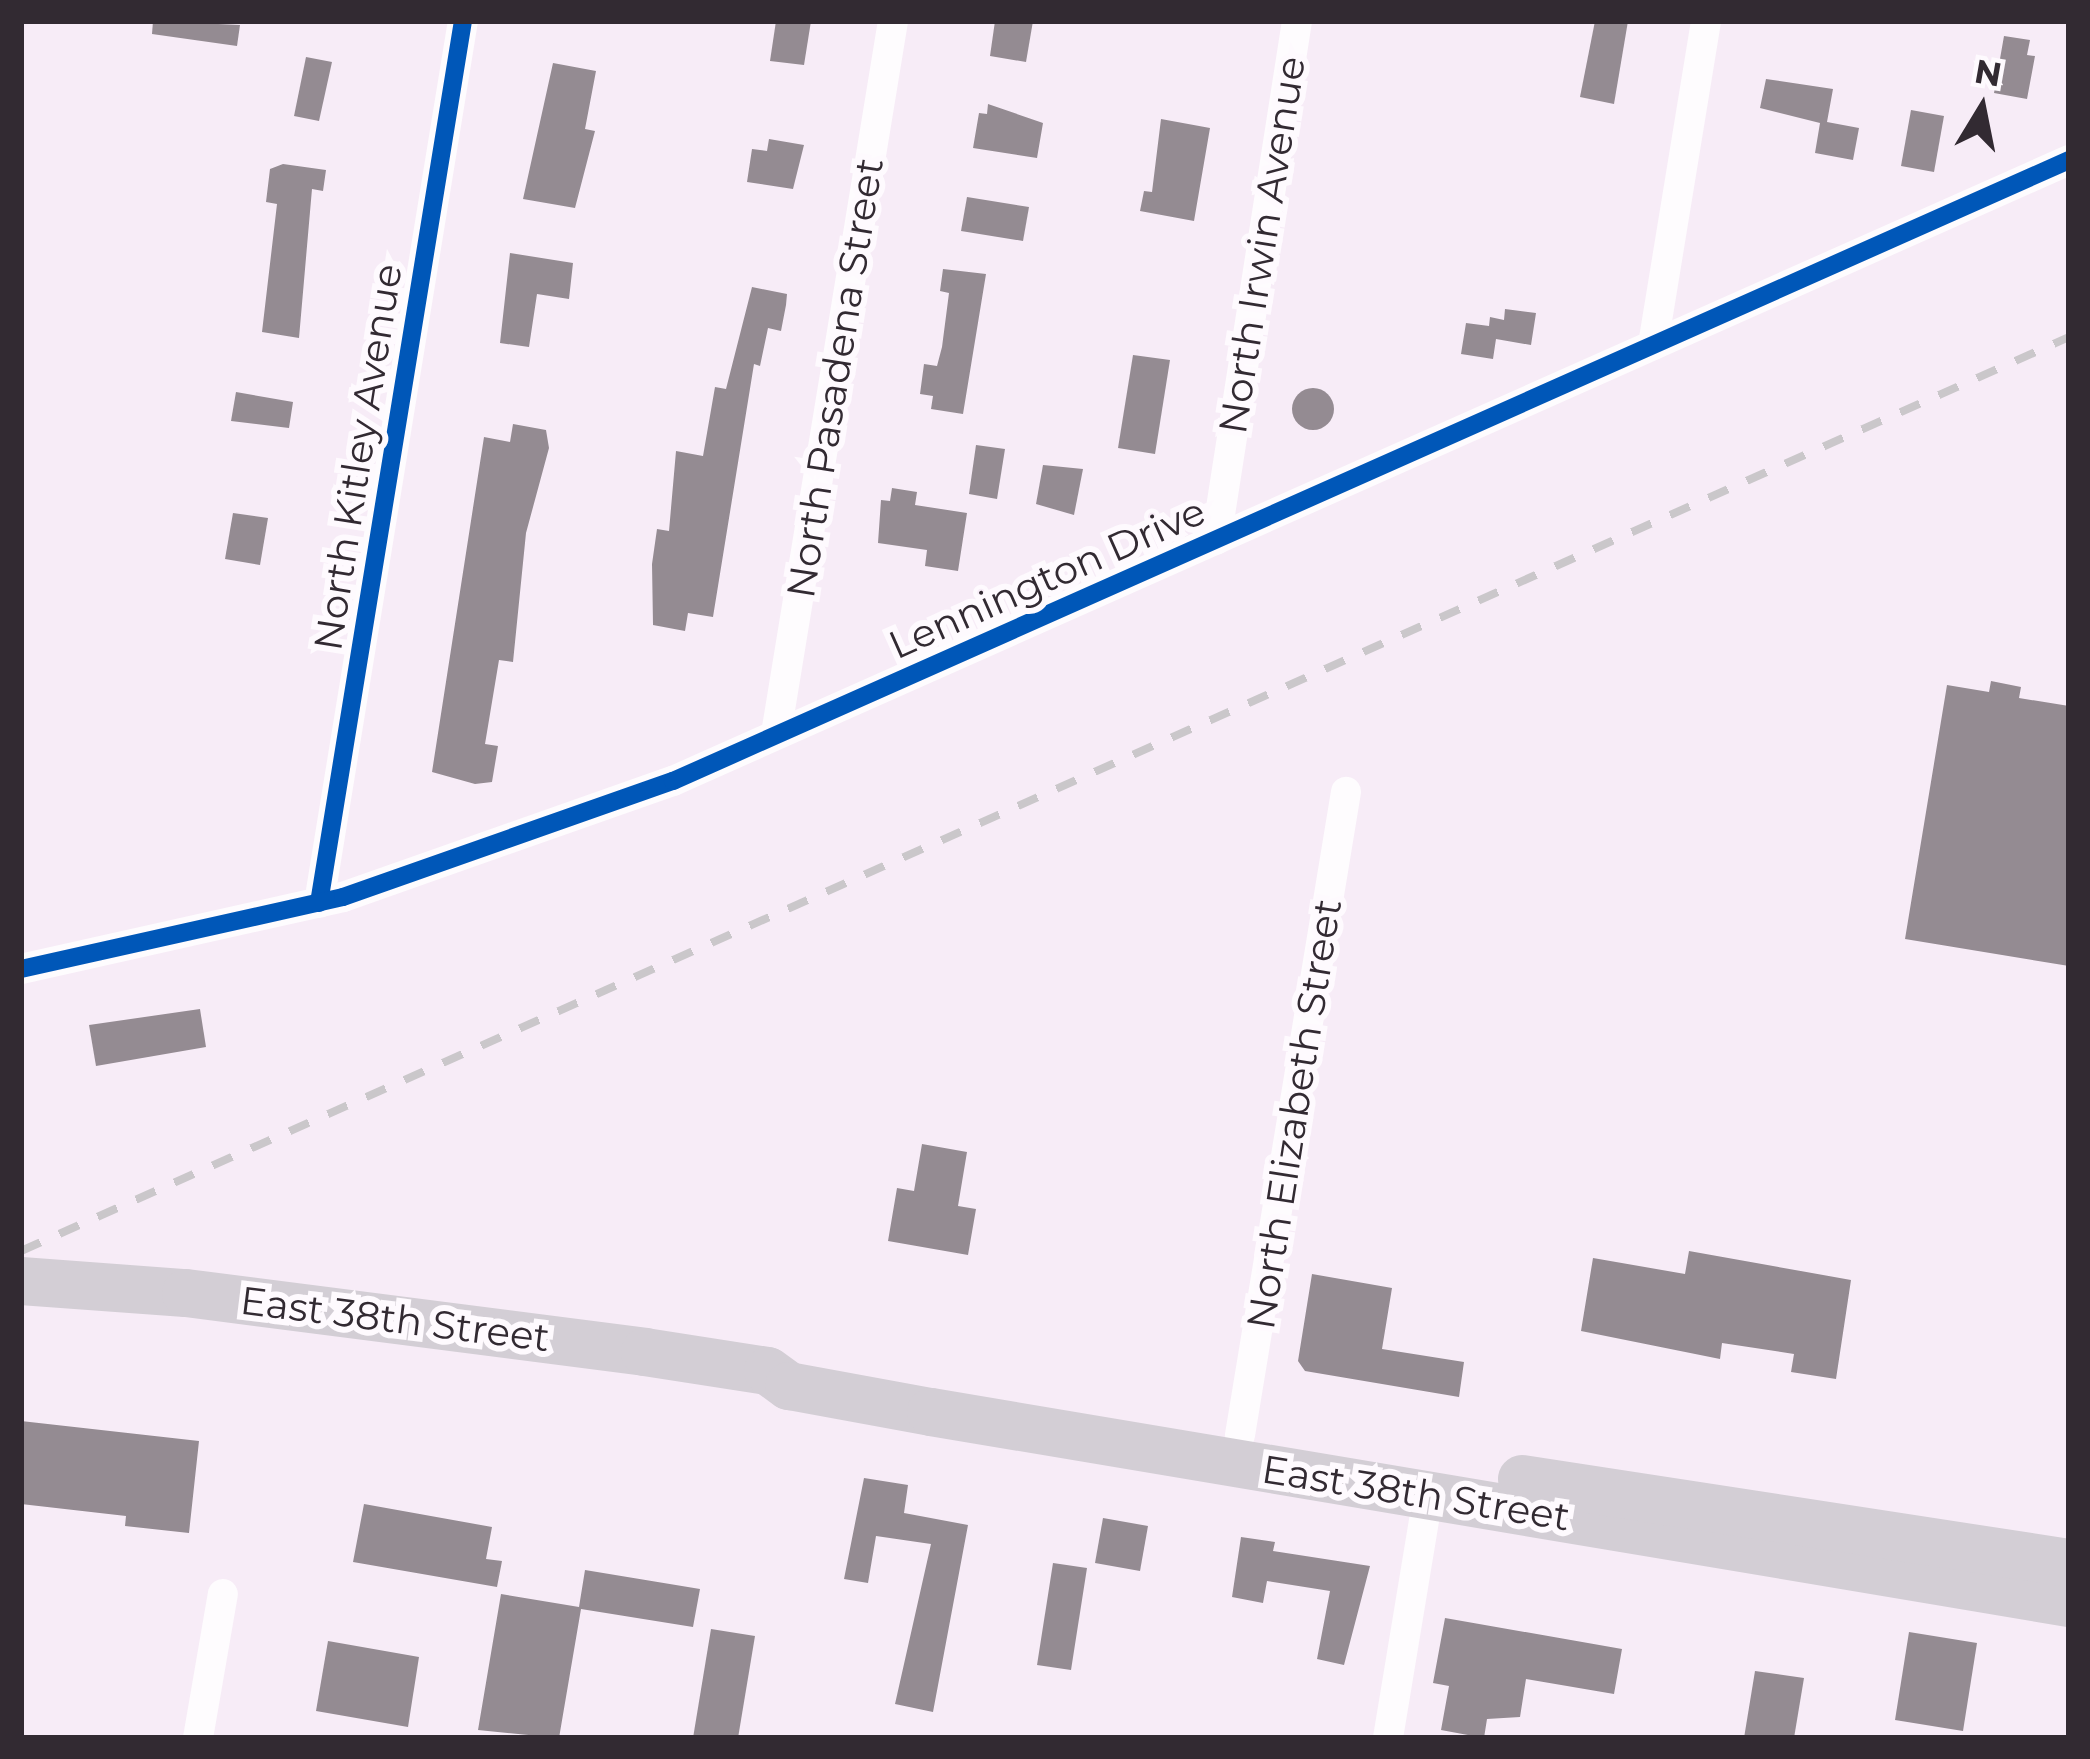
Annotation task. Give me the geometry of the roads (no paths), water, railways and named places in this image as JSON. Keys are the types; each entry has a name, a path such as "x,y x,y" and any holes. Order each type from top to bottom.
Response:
{"main road":[{"name":"East 38th Street","path":"21,1281 186,1293 768,1371 789,1386 844,1397 2069,1603"},
{"name":"East 38th Street","path":"768,1371 793,1359 1240,1435 2069,1562"}],"street":[{"name":"North Kitley Avenue","path":"319,903 463,21"},
{"name":"North Pasadena Street","path":"776,734 893,21"},
{"name":"North Irwin Avenue","path":"1216,540 1298,21"},
{"path":"1653,345 1706,21"},
{"name":"Lennington Drive","path":"21,969 319,903 556,826 776,734 2069,160"},
{"name":"North Elizabeth Street","path":"1240,1435 1346,792"},
{"path":"1388,1738 1428,1496"},
{"path":"198,1738 223,1594"}],"railway":[{"path":"21,1251 2069,337"}]}
